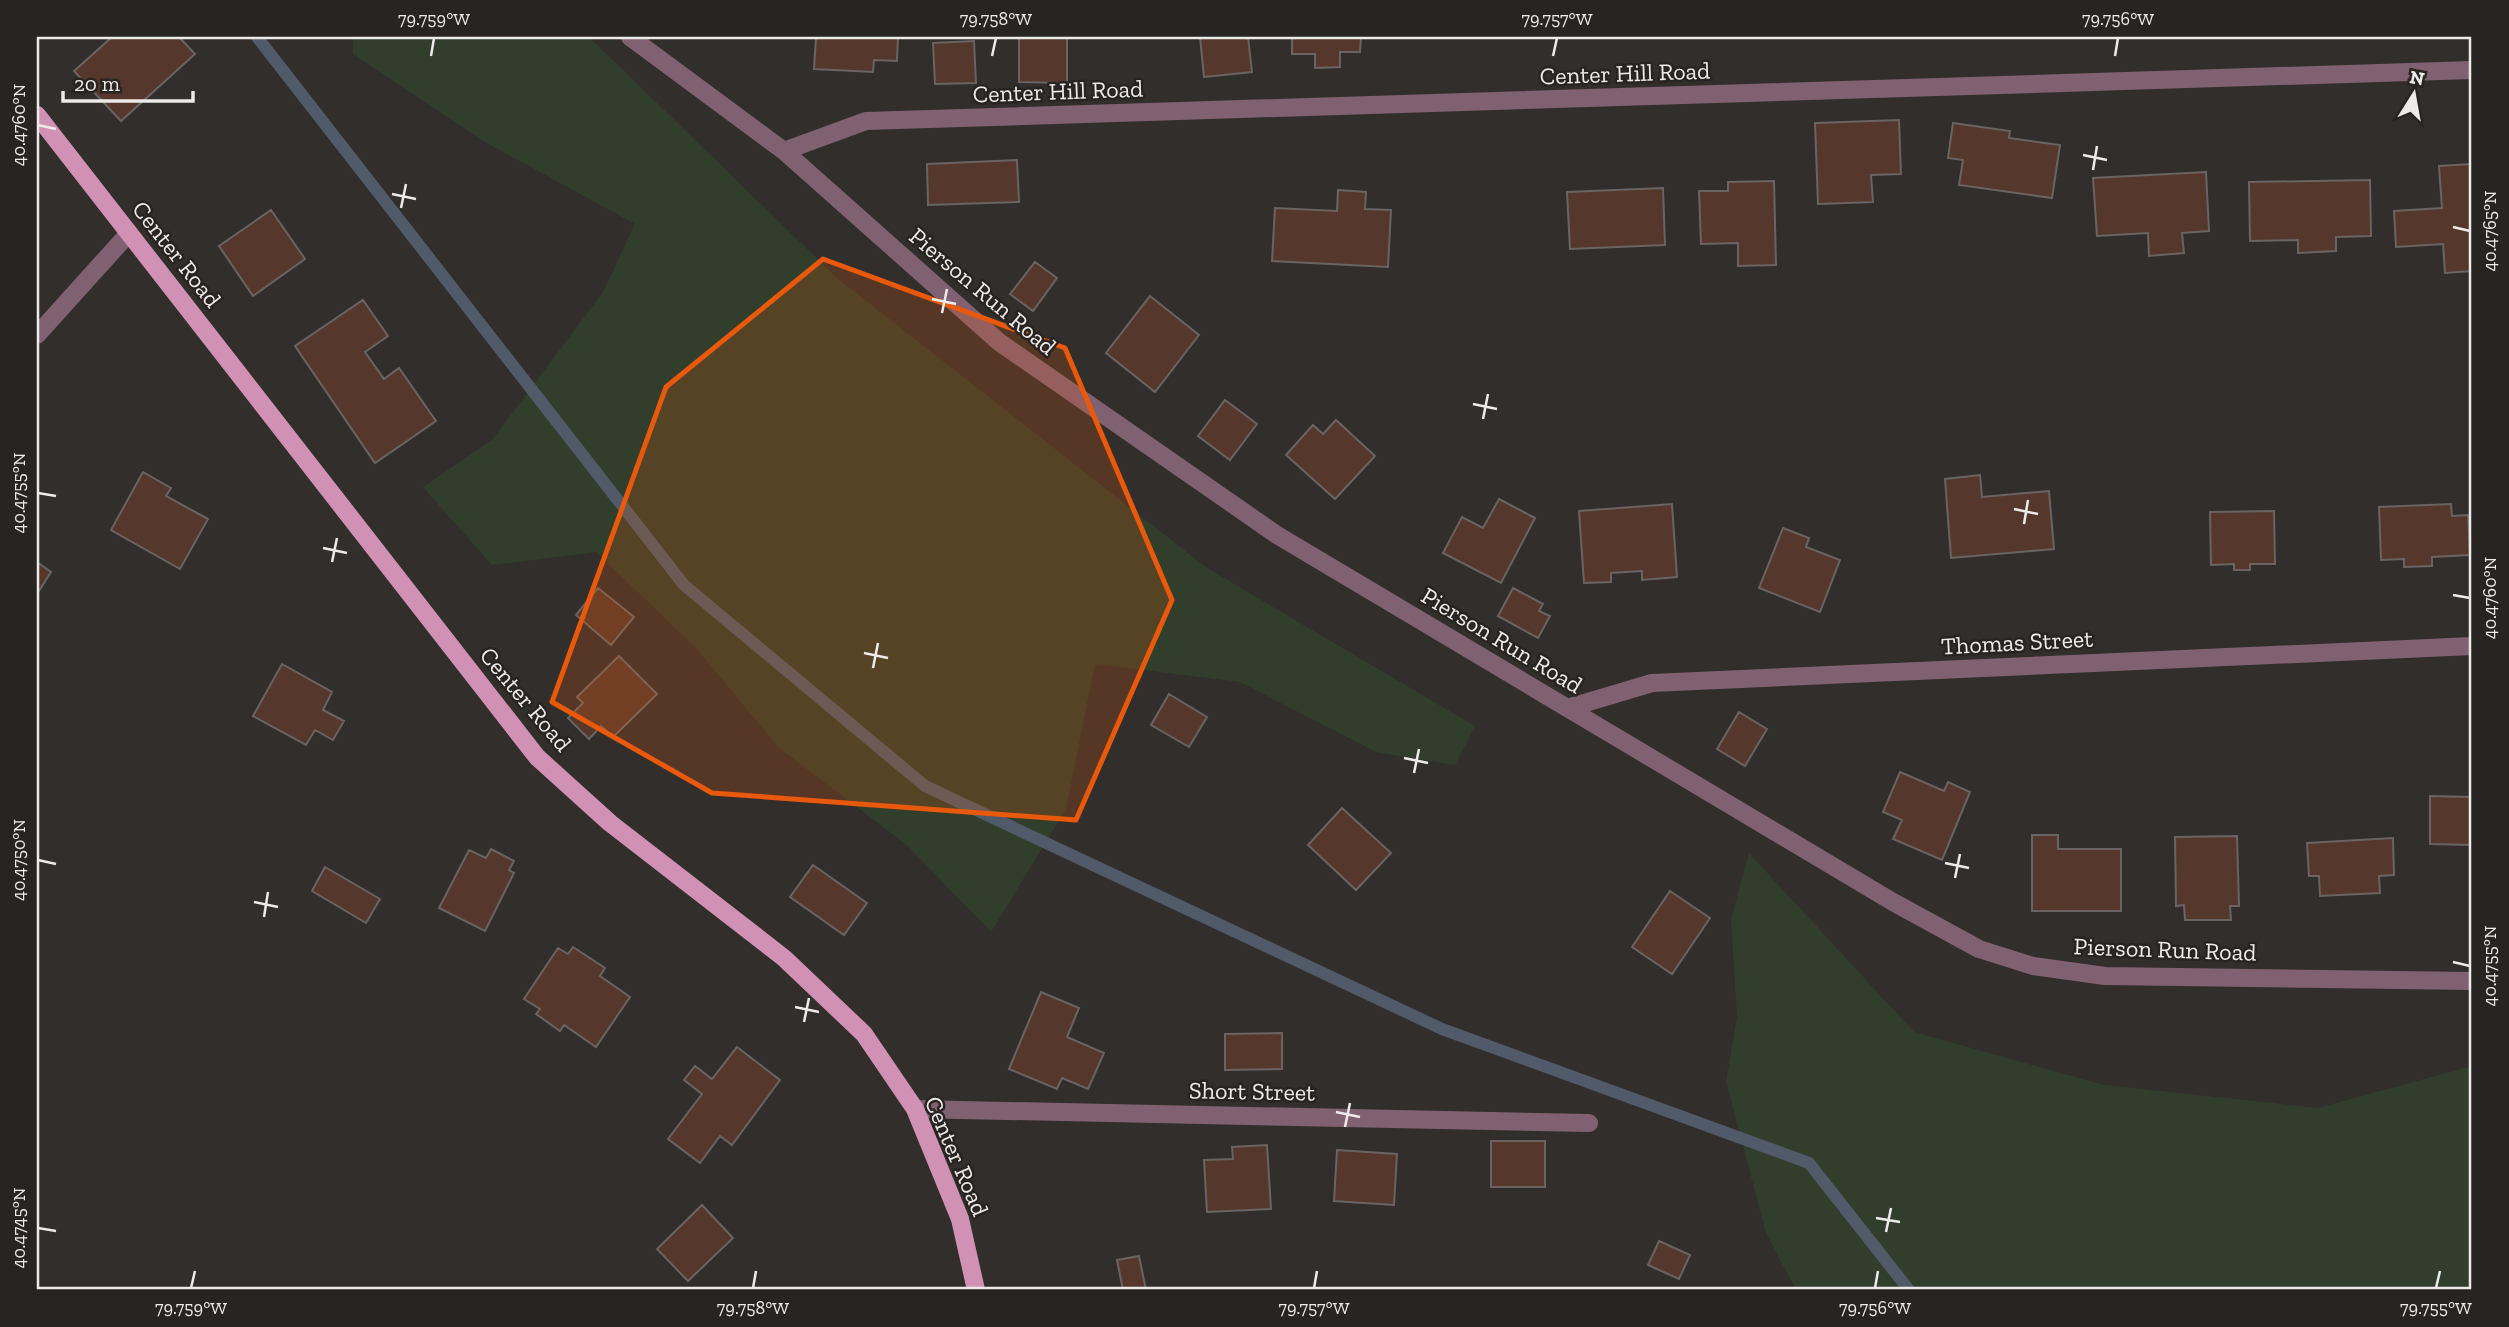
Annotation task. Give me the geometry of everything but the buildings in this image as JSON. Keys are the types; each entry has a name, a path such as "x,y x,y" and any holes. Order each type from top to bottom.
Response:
{"main road":[{"name":"Center Road","path":"37,115 537,757 610,823 784,958 864,1034 915,1109 960,1220 976,1290"}],"street":[{"name":"Pierson Run Road","path":"630,37 785,151 999,342 1277,535 1893,902 1979,948 2033,966 2105,976 2472,981"},
{"name":"Center Hill Road","path":"785,151 866,121 2472,70"},
{"path":"37,335 129,233"},
{"name":"Thomas Street","path":"1568,708 1652,683 2472,646"},
{"name":"Short Street","path":"915,1109 1588,1123"}],"highlighted area":[{"path":"823,259 1065,348 1172,600 1076,820 712,793 552,702 666,387"}],"green space":[{"path":"353,37 589,37 837,278 1207,568 1475,726 1455,765 1376,752 1240,682 1095,664 1066,809 991,932 907,845 779,748 697,649 596,552 492,565 423,487 492,440 603,292 635,224 485,142 353,54"},
{"path":"1749,853 1914,1032 2104,1085 2318,1108 2472,1066 2472,1290 1796,1290 1766,1233 1726,1081 1737,1016 1731,919"}],"waterway":[{"path":"257,37 684,585 925,786 1442,1029 1809,1163 1909,1290"}]}
